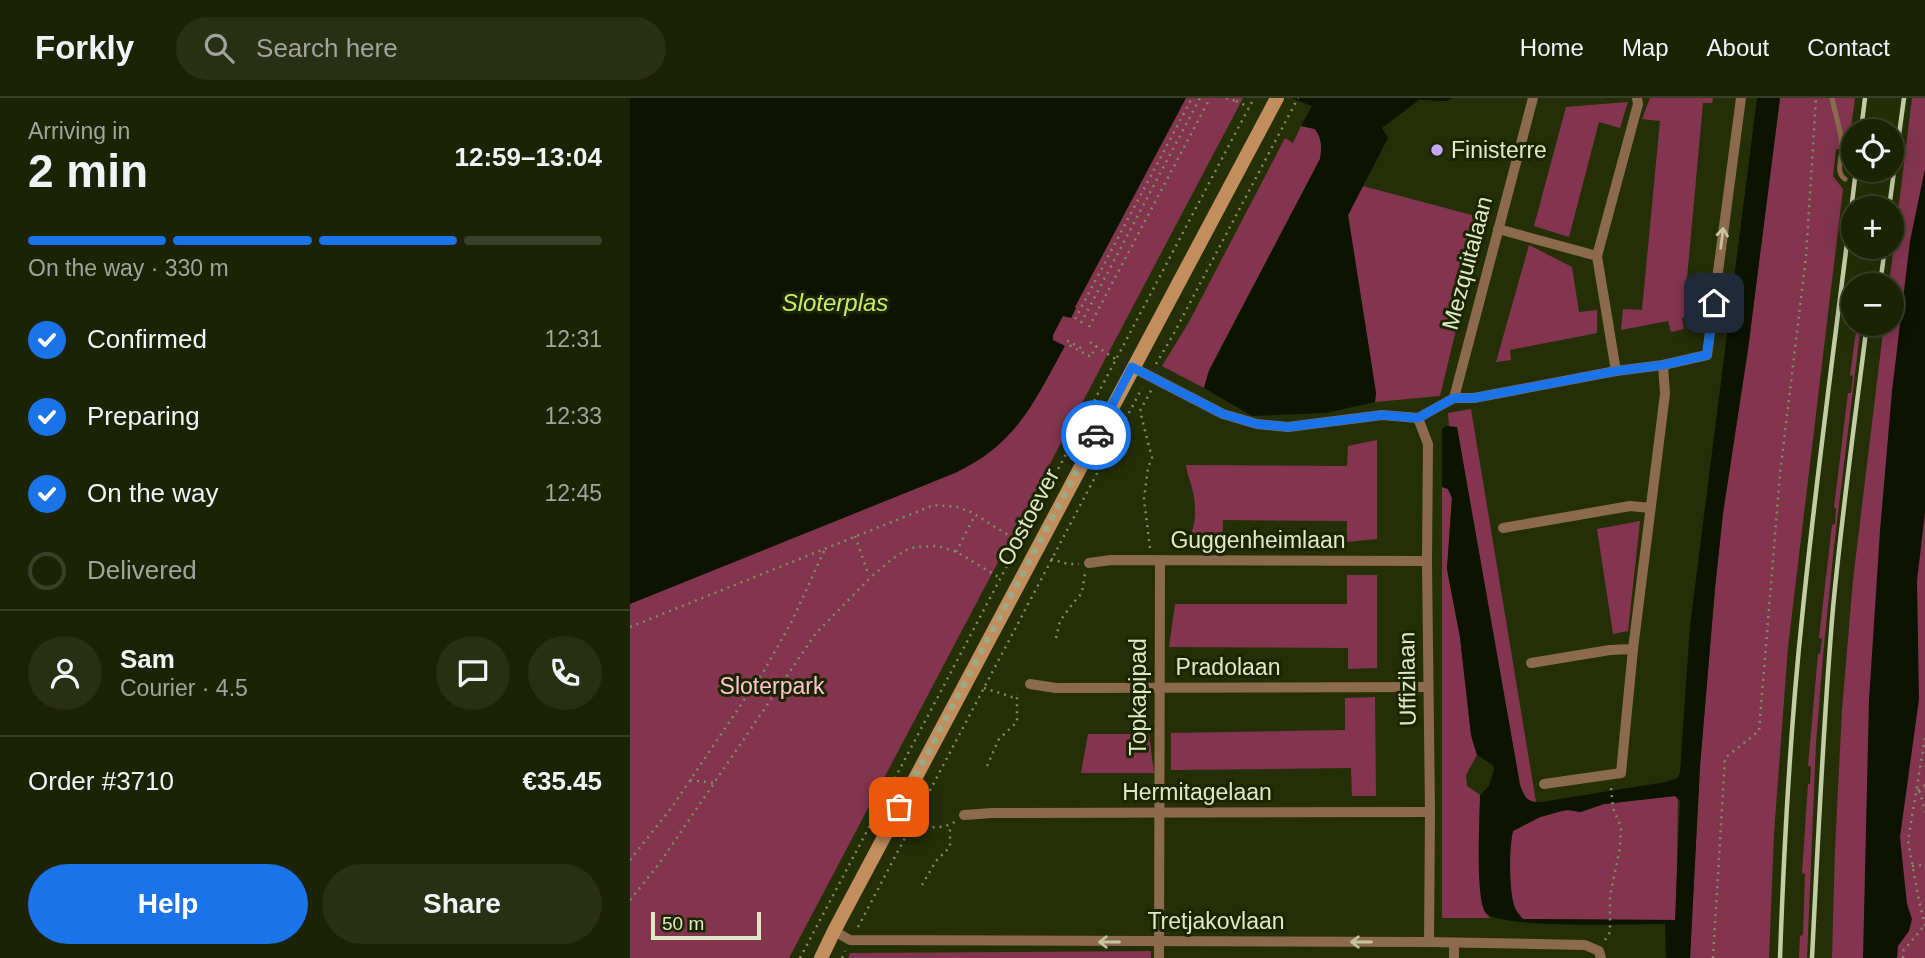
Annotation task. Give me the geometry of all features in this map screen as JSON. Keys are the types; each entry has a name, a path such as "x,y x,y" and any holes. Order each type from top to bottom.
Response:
{"main road":[{"name":"Oostoever","path":"821,958 1277,98"}],"street":[{"name":"Mezquitalaan","path":"1454,398 1533,98"},
{"path":"1616,371 1597,256 1638,104 1637,98"},
{"path":"1132,367 1223,414 1257,424 1288,427 1382,415 1418,418 1454,398 1474,398 1707,355 1741,98"},
{"path":"1498,229 1597,256"},
{"path":"1545,784 1621,773 1633,649 1665,394 1663,365"},
{"name":"Uffizilaan","path":"1418,418 1428,444 1429,942"},
{"path":"1503,528 1630,506 1650,508"},
{"name":"Guggenheimlaan","path":"1089,563 1111,560 1427,561"},
{"name":"Topkapipad","path":"1157,561 1159,958"},
{"path":"1531,663 1610,650 1633,649"},
{"name":"Pradolaan","path":"1030,684 1056,688 1427,687"},
{"name":"Hermitagelaan","path":"964,815 1430,812"},
{"name":"Tretjakovlaan","path":"834,931 850,940 916,942 1429,942 1585,945 1600,955"},
{"path":"1454,943 1454,958"}],"lane":[{"path":"1832,98 1841,140"},
{"path":"1841,154 1841,176"}],"path":[{"path":"1075,319 1192,98"},
{"path":"1081,323 1200,98"},
{"path":"1089,327 1210,98"},
{"path":"1226,98 1237,99 1249,107"},
{"path":"800,958 1254,98"},
{"path":"1713,958 1725,758 1759,731 1780,474 1806,257 1816,98"},
{"path":"1157,561 1148,540 1144,499 1152,458 1140,411 1173,335 1297,99"},
{"path":"1178,139 1186,144"},
{"path":"1158,177 1166,181"},
{"path":"1139,213 1147,217"},
{"path":"1119,251 1127,255"},
{"path":"1100,288 1108,292"},
{"path":"1081,348 1068,341 1067,344 1091,357 1096,346"},
{"path":"1090,342 1116,360"},
{"path":"842,958 1051,559 1153,378"},
{"path":"630,627 934,505 957,507 1019,542"},
{"path":"957,552 975,515"},
{"path":"855,537 870,578"},
{"path":"630,900 659,864 816,633 870,578 908,549 925,545 957,552 1000,578"},
{"path":"630,860 672,807 765,669 825,549"},
{"path":"1051,559 1068,564 1089,563 1082,593 1060,621 1056,638"},
{"path":"984,688 1012,697 1030,684"},
{"path":"987,766 999,739 1017,722 1017,694"},
{"path":"1903,958 1903,951 1925,925 1908,841 1925,738"},
{"path":"690,780 714,783"},
{"path":"1916,792 1925,785"},
{"path":"1610,932 1610,896 1620,848 1621,827 1613,808 1611,787"},
{"path":"1916,792 1920,792 1925,812"},
{"path":"912,823 924,827 948,827 964,815"},
{"path":"922,885 936,861 950,847 950,825"},
{"path":"1912,866 1925,865"}],"green space":[{"name":"Sloterpark","path":"1170,98 1243,98 789,958 630,958 630,592"},
{"path":"1650,98 1713,98 1712,103 1703,103 1685,317 1682,318 1684,329 1671,332 1668,321 1621,330 1623,309 1642,310 1660,121 1642,119"},
{"path":"1780,98 1855,98 1852,119 1841,119 1841,149 1836,149 1833,176 1843,189 1788,647 1774,833 1769,958 1690,958 1700,766 1715,588 1723,513 1748,349"},
{"path":"1912,98 1925,98 1925,958 1832,958 1842,710 1853,580 1883,336 1904,336 1904,273 1890,273 1892,259 1904,259 1904,196 1900,196 1902,182 1904,182"},
{"path":"1628,102 1620,128 1599,122 1569,237 1534,226 1566,107"},
{"path":"1301,126 1315,129 1321,143 1320,159 1209,370 1204,388 1162,366 1189,322 1285,138 1293,143"},
{"path":"1363,186 1483,218 1440,396 1375,402 1376,393 1348,215"},
{"path":"1529,245 1572,267 1579,312 1597,310 1597,333 1510,350 1511,360 1496,362"},
{"path":"1855,336 1860,336 1823,656 1816,743 1807,958 1799,958 1800,936 1803,935 1805,874 1802,873 1811,766 1808,766 1818,654 1822,639 1819,638 1832,525 1835,524 1834,507 1848,393 1851,393 1853,376 1850,375"},
{"path":"1471,409 1536,802 1527,799 1520,785 1457,428 1449,426 1448,413"},
{"path":"1377,440 1377,539 1347,542 1347,521 1223,520 1222,542 1189,540 1195,508 1186,465 1347,466 1348,446"},
{"path":"1442,487 1448,489 1452,498 1447,569 1460,637 1471,735 1477,755 1466,775 1467,786 1480,795 1480,878 1485,909 1490,918 1442,918"},
{"path":"1640,521 1628,631 1613,634 1597,529"},
{"path":"1347,575 1377,575 1377,668 1348,669 1348,648 1169,647 1175,604 1347,604"},
{"path":"1375,697 1376,796 1352,796 1351,768 1171,770 1171,733 1345,730 1345,698"},
{"path":"1088,734 1149,734 1154,773 1081,773"},
{"path":"1675,796 1678,798 1676,920 1523,919 1517,912 1510,879 1513,831 1540,817 1562,811 1581,812 1604,804"},
{"path":"1151,951 1151,958 848,958 850,953"}],"water":[{"name":"Sloterplas","path":"630,98 1186,98 1071,318 1063,316 1053,335 1053,340 1065,346 1022,420 994,449 955,473 630,604"},
{"path":"1292,98 1453,98 1447,101 1419,100 1382,128 1388,138 1348,215 1376,393 1375,402 1326,413 1252,416 1204,388 1209,371 1320,159 1321,143 1315,129 1301,126 1312,106"},
{"path":"1757,98 1780,98 1715,588 1700,766 1690,958 1666,958 1665,924 1539,923 1514,921 1485,912 1479,873 1480,795 1489,786 1494,769 1493,765 1477,755 1471,735 1460,637 1447,569 1452,498 1448,489 1442,487 1442,429 1446,426 1457,427 1520,785 1527,798 1541,802 1678,778 1690,626","holes":["1675,796 1680,801 1675,920 1523,919 1517,912 1510,879 1513,831 1540,817 1562,811 1580,812 1604,804"]},
{"path":"1925,169 1925,512 1917,581 1919,699 1900,837 1907,904 1912,919 1909,931 1898,946 1897,958 1863,958 1869,700 1880,531 1899,336 1904,336 1904,291 1910,241"}],"railway":[{"path":"1862,119 1865,98"},
{"path":"1891,196 1904,98"},
{"path":"1780,958 1788,788 1798,660 1814,506 1854,182"},
{"path":"1882,273 1883,259"},
{"path":"1812,958 1833,608 1866,336"}],"way so far":[{"path":"899,807 1096,435"}],"place":[{"name":"Finisterre","path":"1437,150"}],"route":[{"path":"1096,435 1132,367 1223,414 1257,424 1288,427 1382,415 1418,418 1454,398 1474,398 1707,355 1714,303"}]}
